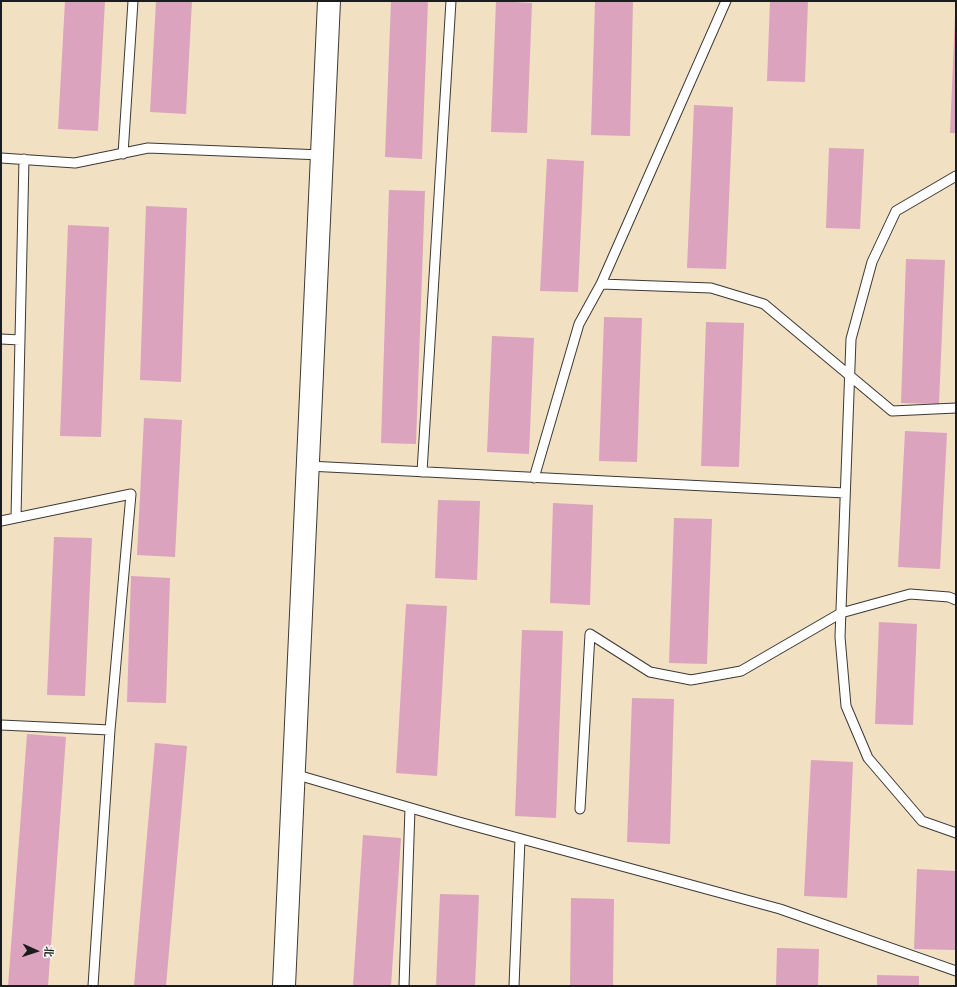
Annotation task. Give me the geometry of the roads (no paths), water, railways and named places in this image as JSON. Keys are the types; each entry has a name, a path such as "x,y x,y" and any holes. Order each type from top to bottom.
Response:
{"street":[{"path":"284,986 329,1"}],"lane":[{"path":"123,154 133,1"},
{"path":"422,472 451,1"},
{"path":"534,478 579,324 600,284 726,1"},
{"path":"1,158 75,163 148,148 322,155"},
{"path":"16,517 24,159"},
{"path":"956,176 896,211 872,262 851,339 840,637 846,706 868,758 922,821 956,833"},
{"path":"600,284 711,288 764,304 892,411 956,408"},
{"path":"1,339 20,340"},
{"path":"308,466 845,493"},
{"path":"1,520 132,494 110,730 93,986"},
{"path":"580,809 590,634 650,672 691,680 741,671 841,613 910,594 949,597 956,600"},
{"path":"1,725 110,730"},
{"path":"293,774 520,839 780,909 956,971"},
{"path":"404,986 410,808"},
{"path":"514,986 520,839"}]}
